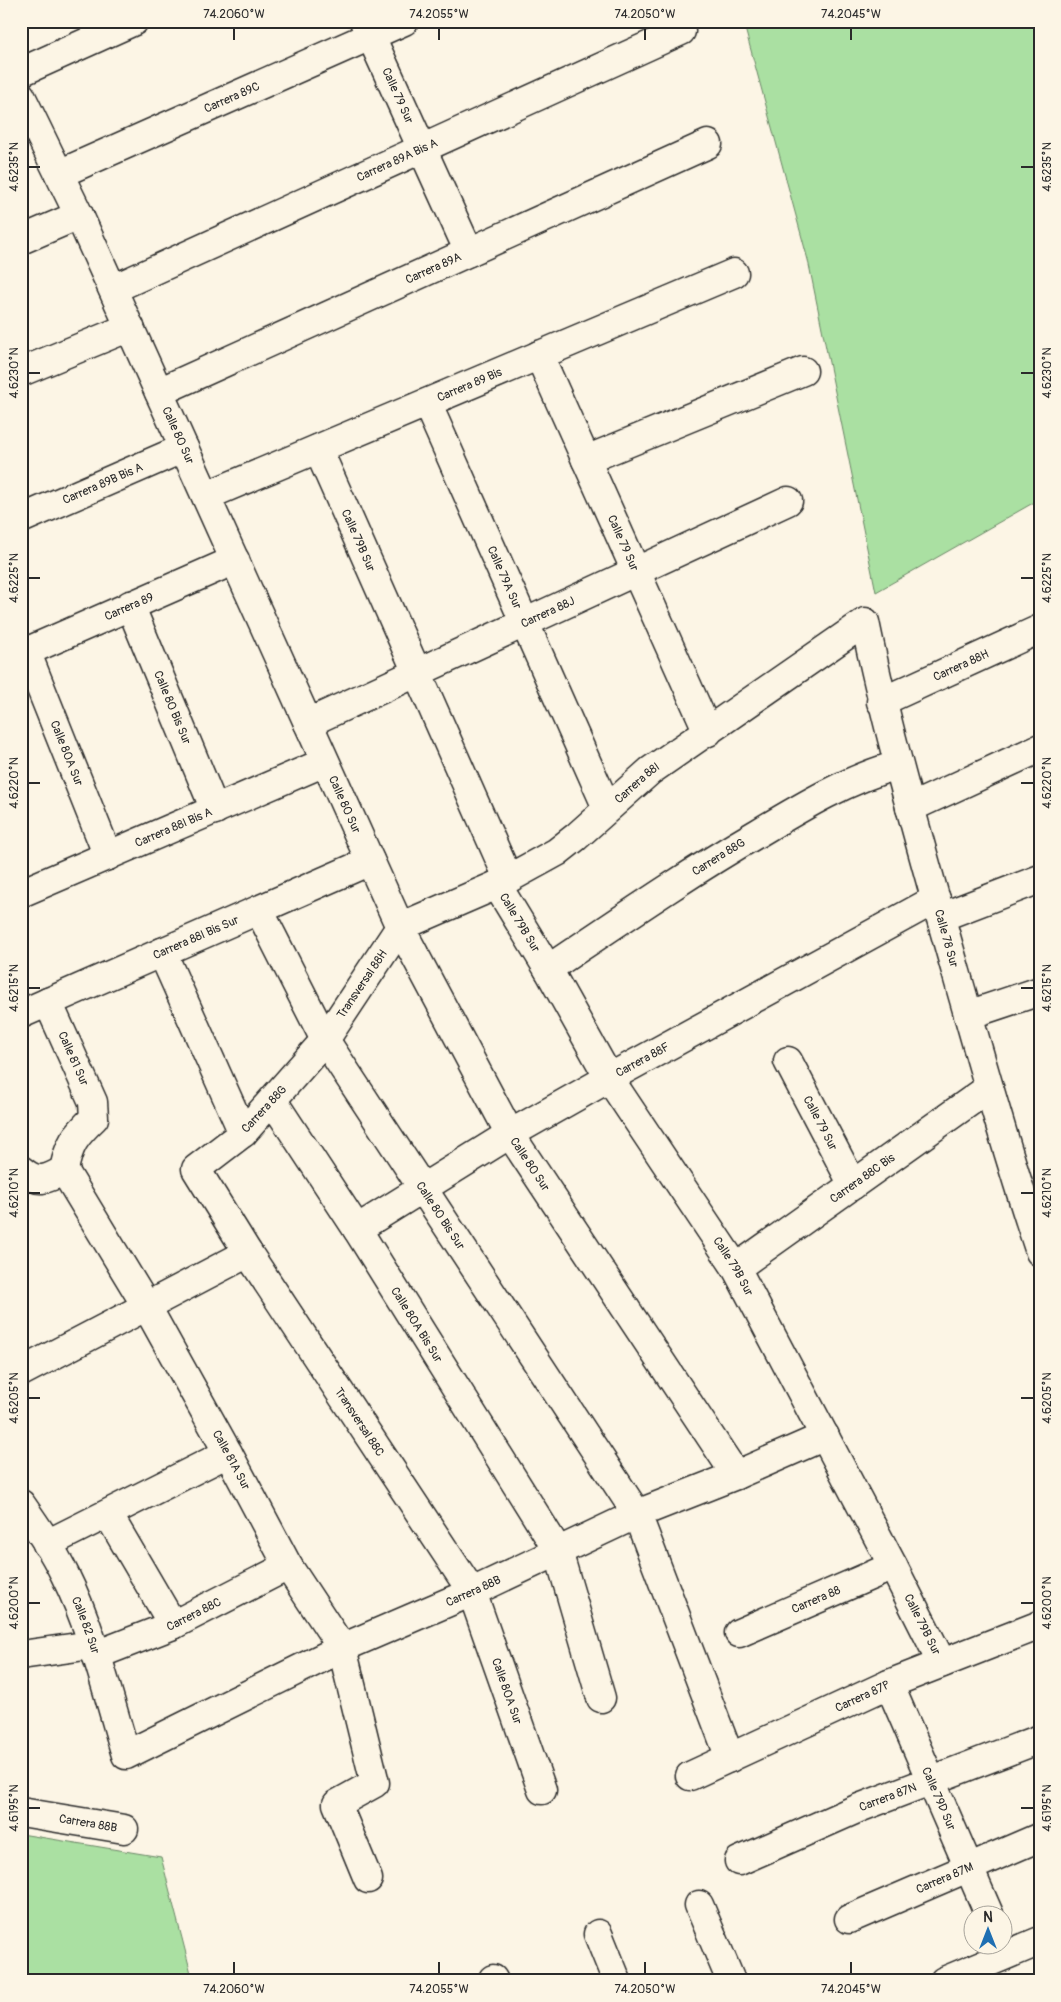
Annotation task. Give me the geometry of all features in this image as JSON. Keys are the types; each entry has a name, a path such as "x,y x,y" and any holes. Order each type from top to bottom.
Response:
{"street":[{"path":"21,72 134,21"},
{"name":"Carrera 89C","path":"59,174 368,29 404,21"},
{"name":"Calle 79 Sur","path":"368,29 469,252"},
{"name":"Carrera 89A Bis A","path":"113,289 681,30"},
{"name":"Calle 80 Sur","path":"21,96 113,289 400,927 510,1134 736,1476"},
{"name":"Carrera 89A","path":"159,392 708,144"},
{"path":"21,240 79,215"},
{"name":"Carrera 89 Bis","path":"206,496 734,273"},
{"path":"21,372 130,327"},
{"name":"Calle 79 Sur","path":"539,355 708,732"},
{"path":"586,460 803,371"},
{"name":"Calle 79A Sur","path":"427,403 607,808"},
{"name":"Carrera 89B Bis A","path":"21,519 184,448"},
{"name":"Calle 79B Sur","path":"318,449 417,673 503,882 548,969 609,1078 736,1268 942,1663"},
{"name":"Carrera 88J","path":"308,724 788,501"},
{"name":"Carrera 89","path":"24,652 235,560"},
{"name":"Calle 80 Bis Sur","path":"130,605 215,810"},
{"name":"Carrera 88I","path":"400,927 503,882 557,852 650,771 865,622"},
{"name":"Calle 78 Sur","path":"865,622 881,702 898,765 989,1088 1040,1252"},
{"name":"Carrera 88H","path":"881,702 1040,629"},
{"name":"Calle 80A Sur","path":"24,652 108,856"},
{"path":"910,808 1040,748"},
{"name":"Carrera 88I Bis A","path":"21,893 326,762"},
{"name":"Carrera 88G","path":"548,969 700,867 809,802 876,772 898,765"},
{"name":"Carrera 88I Bis Sur","path":"21,1014 370,861"},
{"name":"Carrera 88F","path":"357,1229 510,1134 609,1078 938,908 1040,879"},
{"name":"Calle 80 Bis Sur","path":"259,910 325,1040 636,1514 730,1758"},
{"name":"Transversal 88H","path":"325,1040 400,927"},
{"path":"162,952 243,1133"},
{"path":"968,1015 1040,991"},
{"name":"Calle 81 Sur","path":"48,1002 93,1102 94,1118 76,1137 66,1160"},
{"name":"Carrera 88G","path":"196,1169 243,1133 325,1040"},
{"name":"Calle 79 Sur","path":"788,1061 853,1185"},
{"name":"Carrera 88C Bis","path":"736,1268 989,1088"},
{"name":"Calle 80A Bis Sur","path":"273,1101 357,1229 558,1550 601,1698"},
{"path":"21,1170 28,1176 40,1180 51,1177 66,1160"},
{"name":"Calle 81A Sur","path":"66,1160 228,1453 288,1566 342,1648 375,1783 337,1804 368,1879"},
{"name":"Transversal 88C","path":"196,1169 248,1253 472,1592"},
{"path":"21,1372 248,1253"},
{"name":"Carrera 88B","path":"126,1755 342,1648 472,1592 636,1514 736,1476 825,1436"},
{"path":"35,1534 108,1514 228,1453"},
{"name":"Calle 82 Sur","path":"21,1504 35,1534 65,1574 81,1611 126,1755"},
{"path":"108,1514 173,1625"},
{"name":"Carrera 88C","path":"21,1655 94,1650 173,1625 288,1566"},
{"name":"Carrera 88","path":"739,1632 893,1566"},
{"name":"Calle 80A Sur","path":"472,1592 542,1790"},
{"name":"Carrera 87P","path":"690,1776 889,1684 1040,1625"},
{"name":"Calle 79D Sur","path":"889,1684 985,1904"},
{"name":"Carrera 87N","path":"739,1860 859,1808 1040,1739"},
{"name":"Carrera 88B","path":"21,1812 124,1829"},
{"name":"Carrera 87M","path":"849,1919 1040,1837"},
{"path":"699,1905 732,1981"},
{"path":"598,1934 617,1981"},
{"path":"1014,1948 1040,1941"},
{"path":"944,1981 996,1954"}],"green space":[{"path":"743,21 1034,21 1040,39 1040,499 876,592 808,260"},
{"path":"21,1834 161,1857 193,1981 21,1981"}]}
